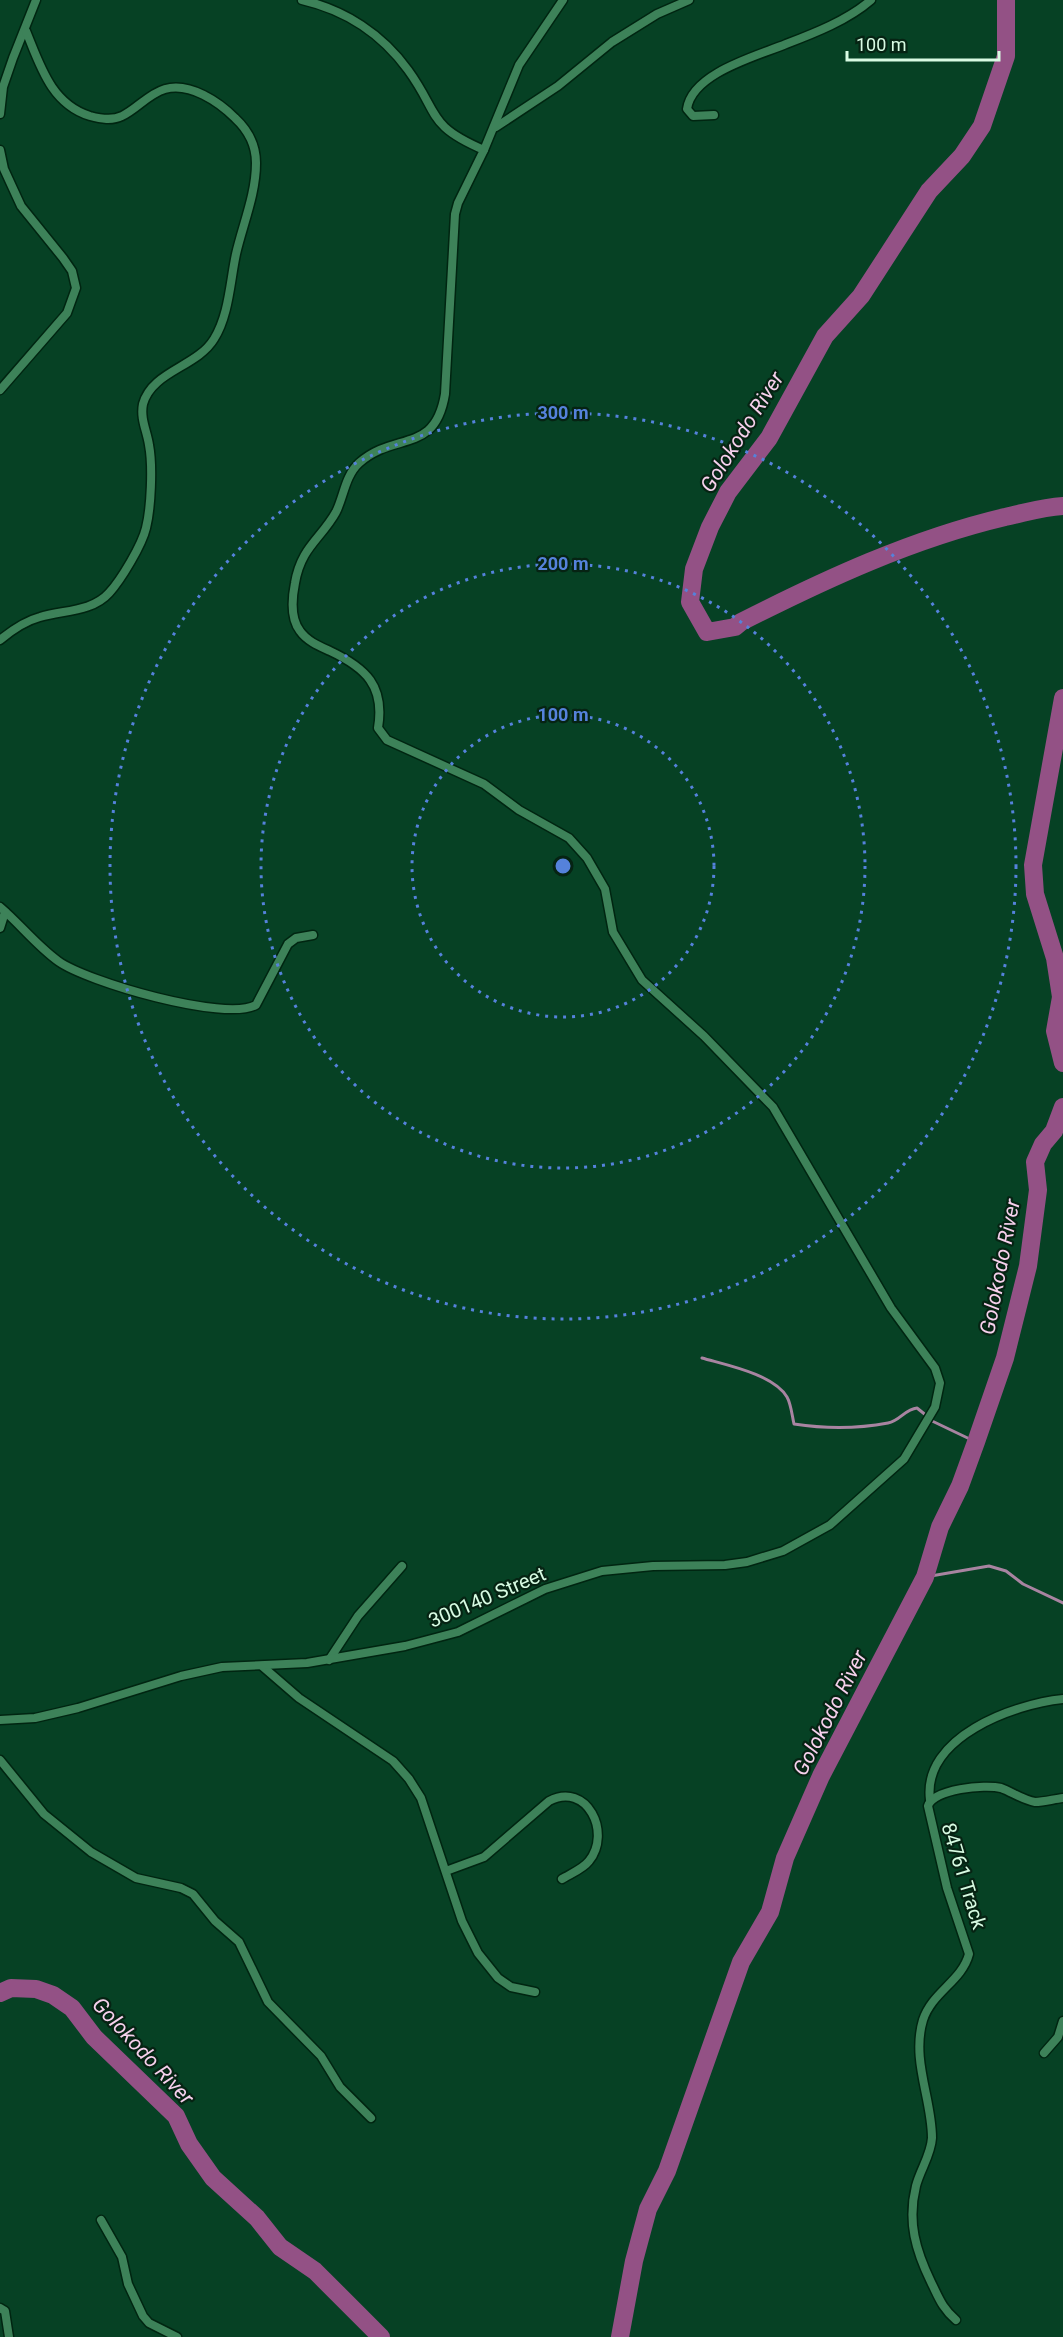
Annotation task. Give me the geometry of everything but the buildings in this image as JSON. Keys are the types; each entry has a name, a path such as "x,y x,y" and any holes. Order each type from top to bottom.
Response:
{"street":[{"path":"0,114 1,99 13,58 26,31 36,0"},
{"path":"302,0 328,7 373,33 409,71 440,125 452,136 484,150"},
{"name":"300140 Street","path":"0,1720 35,1718 78,1708 222,1667 329,1660 405,1646 458,1632 545,1589 602,1571 653,1566 747,1562 783,1551 831,1525 904,1459 935,1407 939,1376 928,1357 891,1308 773,1107 704,1036 642,980 613,932 605,889 578,846 554,828 519,810 484,784 387,740 378,728 380,699 365,672 306,638 293,617 295,582 299,566 312,542 336,512 353,469 375,452 426,433 439,420 445,394 455,214 458,203 496,127 519,65 563,0"},
{"path":"496,127 558,86 612,42 657,14 689,0"},
{"path":"714,115 693,116 687,110 688,100 698,88 750,55 785,45 829,25 856,12 871,0"},
{"path":"0,640 23,623 84,608 102,600 111,591 141,540 148,513 151,461 143,423 144,403 155,386 199,356 215,338 227,302 255,177 256,161 246,130 218,104 198,93 167,88 152,94 121,117 111,119 101,119 71,107 58,97 48,82 26,31"},
{"path":"0,150 4,169 21,206 72,271 76,288 73,302 67,313 0,390"},
{"path":"0,928 3,910"},
{"path":"3,910 58,961 87,976 162,999 226,1007 256,1005 288,944 297,938 313,935"},
{"path":"329,1660 358,1616 402,1566"},
{"path":"262,1666 299,1698 393,1761 409,1779 421,1798 462,1921 477,1953 498,1978 511,1987 535,1992"},
{"path":"930,1800 928,1789 934,1770 950,1748 963,1737 991,1718 1012,1709 1063,1699"},
{"path":"0,1760 45,1814 91,1852 136,1878 182,1888 193,1894 215,1921 239,1941 268,2002 321,2056 340,2087 370,2118"},
{"name":"84761 Track","path":"956,2320 939,2302 918,2255 912,2226 916,2184 932,2137 920,2056 920,2030 929,2006 937,1995 962,1972 969,1954 947,1888 944,1867 928,1814 930,1800 939,1793 988,1787 1000,1788 1034,1802 1063,1798"},
{"path":"446,1871 484,1857 549,1801 558,1796 582,1799 591,1808 599,1837 595,1852 588,1863 562,1879"},
{"path":"1044,2053 1058,2037 1063,2021"},
{"path":"101,2220 122,2257 128,2284 143,2316 149,2323 177,2337"},
{"path":"0,2308 5,2312 9,2337"}],"waterway":[{"name":"Golokodo River","path":"1006,0 1006,56 982,126 962,156 929,191 861,296 825,336 769,438 728,492 710,527 694,569 690,602 707,632 735,627 805,591 903,549 970,526 1034,510 1063,506"},
{"name":"Golokodo River","path":"1063,698 1033,865 1035,894 1055,958 1061,997 1055,1031 1063,1063"},
{"name":"Golokodo River","path":"620,2337 634,2261 648,2209 667,2171 741,1962 770,1912 785,1858 821,1776 925,1577 940,1527 960,1486 976,1442 1005,1358 1028,1266 1038,1190 1035,1162 1043,1144 1054,1131 1063,1107"},
{"path":"702,1358 736,1367 771,1382 787,1397 794,1424 841,1428 876,1425 892,1422 909,1410 917,1408 927,1416"},
{"path":"930,1420 976,1442"},
{"path":"925,1577 989,1566 1006,1571 1023,1584 1063,1603"},
{"name":"Golokodo River","path":"0,1993 11,1988 36,1989 53,1995 72,2008 94,2037 176,2116 189,2144 213,2178 257,2218 280,2247 315,2271 381,2337"}]}
